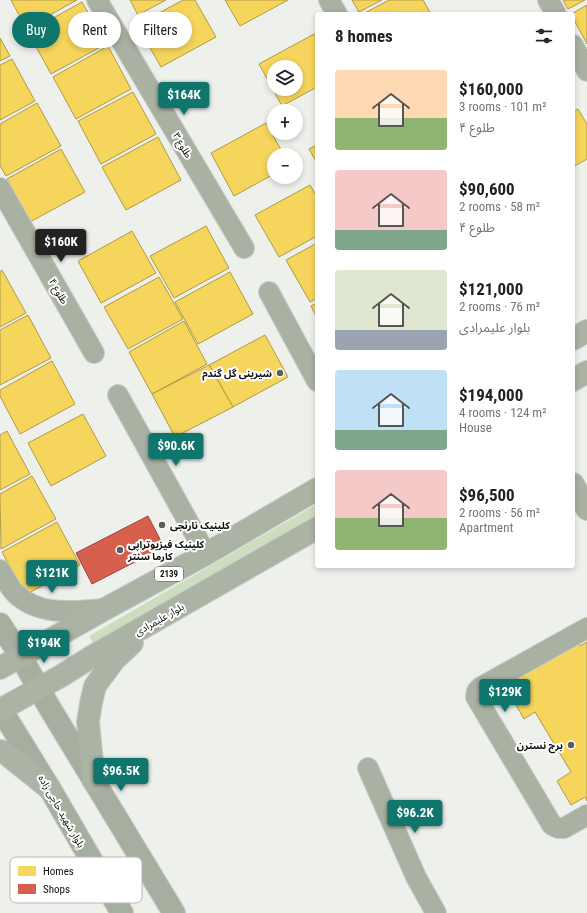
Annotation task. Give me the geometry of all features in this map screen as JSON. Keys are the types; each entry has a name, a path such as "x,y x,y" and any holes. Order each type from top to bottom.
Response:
{"main road":[{"path":"575,338 587,331"},
{"path":"575,379 587,372"},
{"name":"2139","path":"21,657 104,609 206,554 315,490"},
{"name":"بلوار علیمرادی","path":"0,709 315,529"},
{"path":"94,781 88,722 95,686 114,660 158,620"},
{"path":"0,624 140,857"},
{"path":"0,668 21,657"},
{"name":"بلوار شهید حاجی زاده","path":"0,709 50,789 89,857"},
{"path":"0,751 4,752 50,789"},
{"path":"142,860 174,913"},
{"name":"بلوار شهید حاجی زاده","path":"116,903 122,913"}],"street":[{"name":"طلوع ۳","path":"98,0 244,248"},
{"path":"329,0 336,12"},
{"path":"548,0 555,12"},
{"path":"575,49 587,71"},
{"name":"طلوع ۴","path":"0,188 94,353"},
{"path":"269,292 315,377"},
{"path":"118,395 206,554"},
{"path":"575,488 587,509"},
{"path":"0,570 16,593 26,601 38,607 61,612 104,609"},
{"path":"587,628 480,687 477,691 476,697 552,825 558,828 564,828 587,815"},
{"path":"368,768 416,877 436,913"}],"green space":[{"path":"315,505 315,516 94,644 89,636"}],"building: Homes":[{"path":"11,0 77,0 55,12 17,12"},
{"path":"130,0 166,0 144,12 136,12"},
{"path":"183,0 195,0 216,37 161,67 150,48 192,48 192,12 161,12"},
{"path":"225,0 288,0 240,26"},
{"path":"352,0 382,0 359,12"},
{"path":"389,0 423,0 430,12 367,12"},
{"path":"563,0 585,0 568,9"},
{"path":"82,2 88,12 68,12 68,48 99,48 51,74 37,48 60,48 60,14"},
{"path":"587,5 587,44 575,22 575,12"},
{"path":"314,34 315,88 303,95 303,60 267,60 267,79 259,64"},
{"path":"0,38 10,56 0,61"},
{"path":"104,48 109,48 131,89 76,119 53,77"},
{"path":"12,59 35,101 0,120 0,65"},
{"path":"133,92 156,134 101,164 78,121"},
{"path":"277,96 300,96 286,104 281,104"},
{"path":"37,103 61,146 6,176 0,166 0,124"},
{"path":"578,109 587,124 587,159 575,166 575,111"},
{"path":"266,123 267,140 276,140 280,148 267,148 267,178 234,196 211,153"},
{"path":"158,137 181,180 126,210 102,167"},
{"path":"315,146 315,160 309,149"},
{"path":"61,149 85,192 30,222 7,179"},
{"path":"310,185 315,194 315,237 279,257 255,215"},
{"path":"206,226 229,268 174,298 150,256"},
{"path":"132,231 156,273 101,303 78,261"},
{"path":"315,244 315,299 310,302 286,260"},
{"path":"2,270 26,313 0,327 0,272"},
{"path":"230,272 253,314 198,344 175,302"},
{"path":"159,277 183,319 128,349 104,307"},
{"path":"315,304 315,314 311,306"},
{"path":"28,315 51,358 0,385 0,330"},
{"path":"184,321 207,364 152,394 129,352"},
{"path":"265,335 288,377 233,407 209,365"},
{"path":"52,361 75,404 20,434 0,396 0,390"},
{"path":"209,365 233,407 175,437 152,394"},
{"path":"83,414 106,456 51,486 28,443"},
{"path":"7,431 30,474 0,490 0,435"},
{"path":"32,476 56,519 1,549 0,494"},
{"path":"57,522 80,565 25,595 2,552"},
{"name":"برج نسترن","path":"576,638 580,646 587,642 587,801 585,797 571,805 557,781 571,772 535,712 524,719 507,689 520,682 516,674"}],"building: Shops":[{"name":"کلینیک فیزیوتراپی کارما سنتر","path":"148,516 164,547 92,584 76,553"}],"place":[{"name":"شیرینی گل گندم","path":"280,373"},
{"name":"کلینیک نارنجی","path":"162,525"},
{"name":"کلینیک فیزیوتراپی کارما سنتر","path":"120,550"},
{"name":"برج نسترن","path":"571,745"}]}
